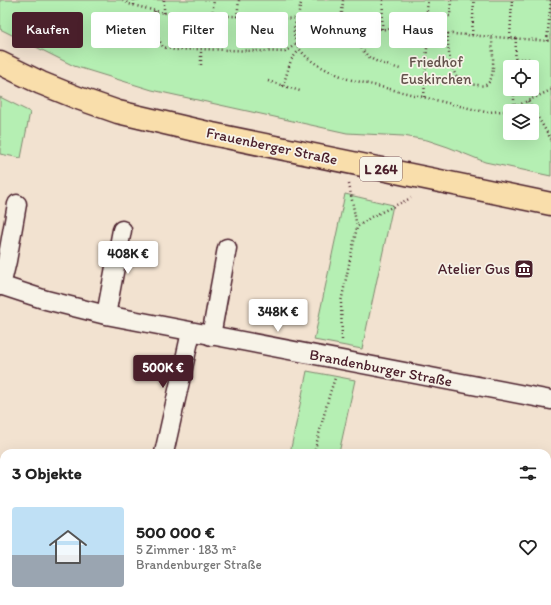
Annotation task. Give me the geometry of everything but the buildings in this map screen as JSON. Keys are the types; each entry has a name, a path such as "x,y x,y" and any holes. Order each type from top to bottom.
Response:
{"main road":[{"name":"Frauenberger Straße","path":"0,63 41,83 118,112 212,134 551,204"}],"street":[{"name":"Brandenburger Straße","path":"17,204 1,286 46,300 190,332 551,400"},
{"path":"106,314 122,230"},
{"path":"211,336 227,248"},
{"path":"165,449 190,332"}],"path":[{"path":"123,0 129,4 168,14"},
{"path":"134,0 134,5"},
{"path":"164,0 164,14"},
{"path":"212,12 214,0"},
{"path":"238,12 239,0"},
{"path":"299,12 302,0"},
{"path":"342,12 343,0"},
{"path":"383,0 382,29 389,29"},
{"path":"428,0 428,12"},
{"path":"447,16 450,16 451,0"},
{"path":"472,35 474,0"},
{"path":"510,38 512,0"},
{"path":"547,41 551,0"},
{"path":"155,11 156,35 163,47 174,50 201,48 285,52 296,44 294,38 294,28 296,22"},
{"path":"492,37 492,74 487,85 480,86 466,82 457,77 452,65 448,33 551,41"},
{"path":"516,38 516,59 530,59"},
{"path":"201,48 201,65"},
{"path":"363,48 366,54 372,59 400,69"},
{"path":"424,97 426,48"},
{"path":"284,86 291,60 299,50 324,67 348,78 485,112 503,111"},
{"path":"268,81 300,91"},
{"path":"522,104 551,90"},
{"path":"528,101 551,139"},
{"path":"315,449 340,360 342,334 341,302 357,227 344,161"},
{"path":"357,227 371,217 446,182"}],"green space":[{"name":"Friedhof Euskirchen","path":"0,0 551,0 551,176 485,162 427,140 403,136 347,133 152,90 74,66 38,48 83,48 83,12 12,12 12,35 0,29"},
{"path":"0,97 30,112 21,158 0,154"},
{"path":"345,194 393,205 362,349 314,340"},
{"path":"307,371 355,380 340,449 291,449"}],"place":[{"name":"Atelier Gus","path":"524,269"}]}
